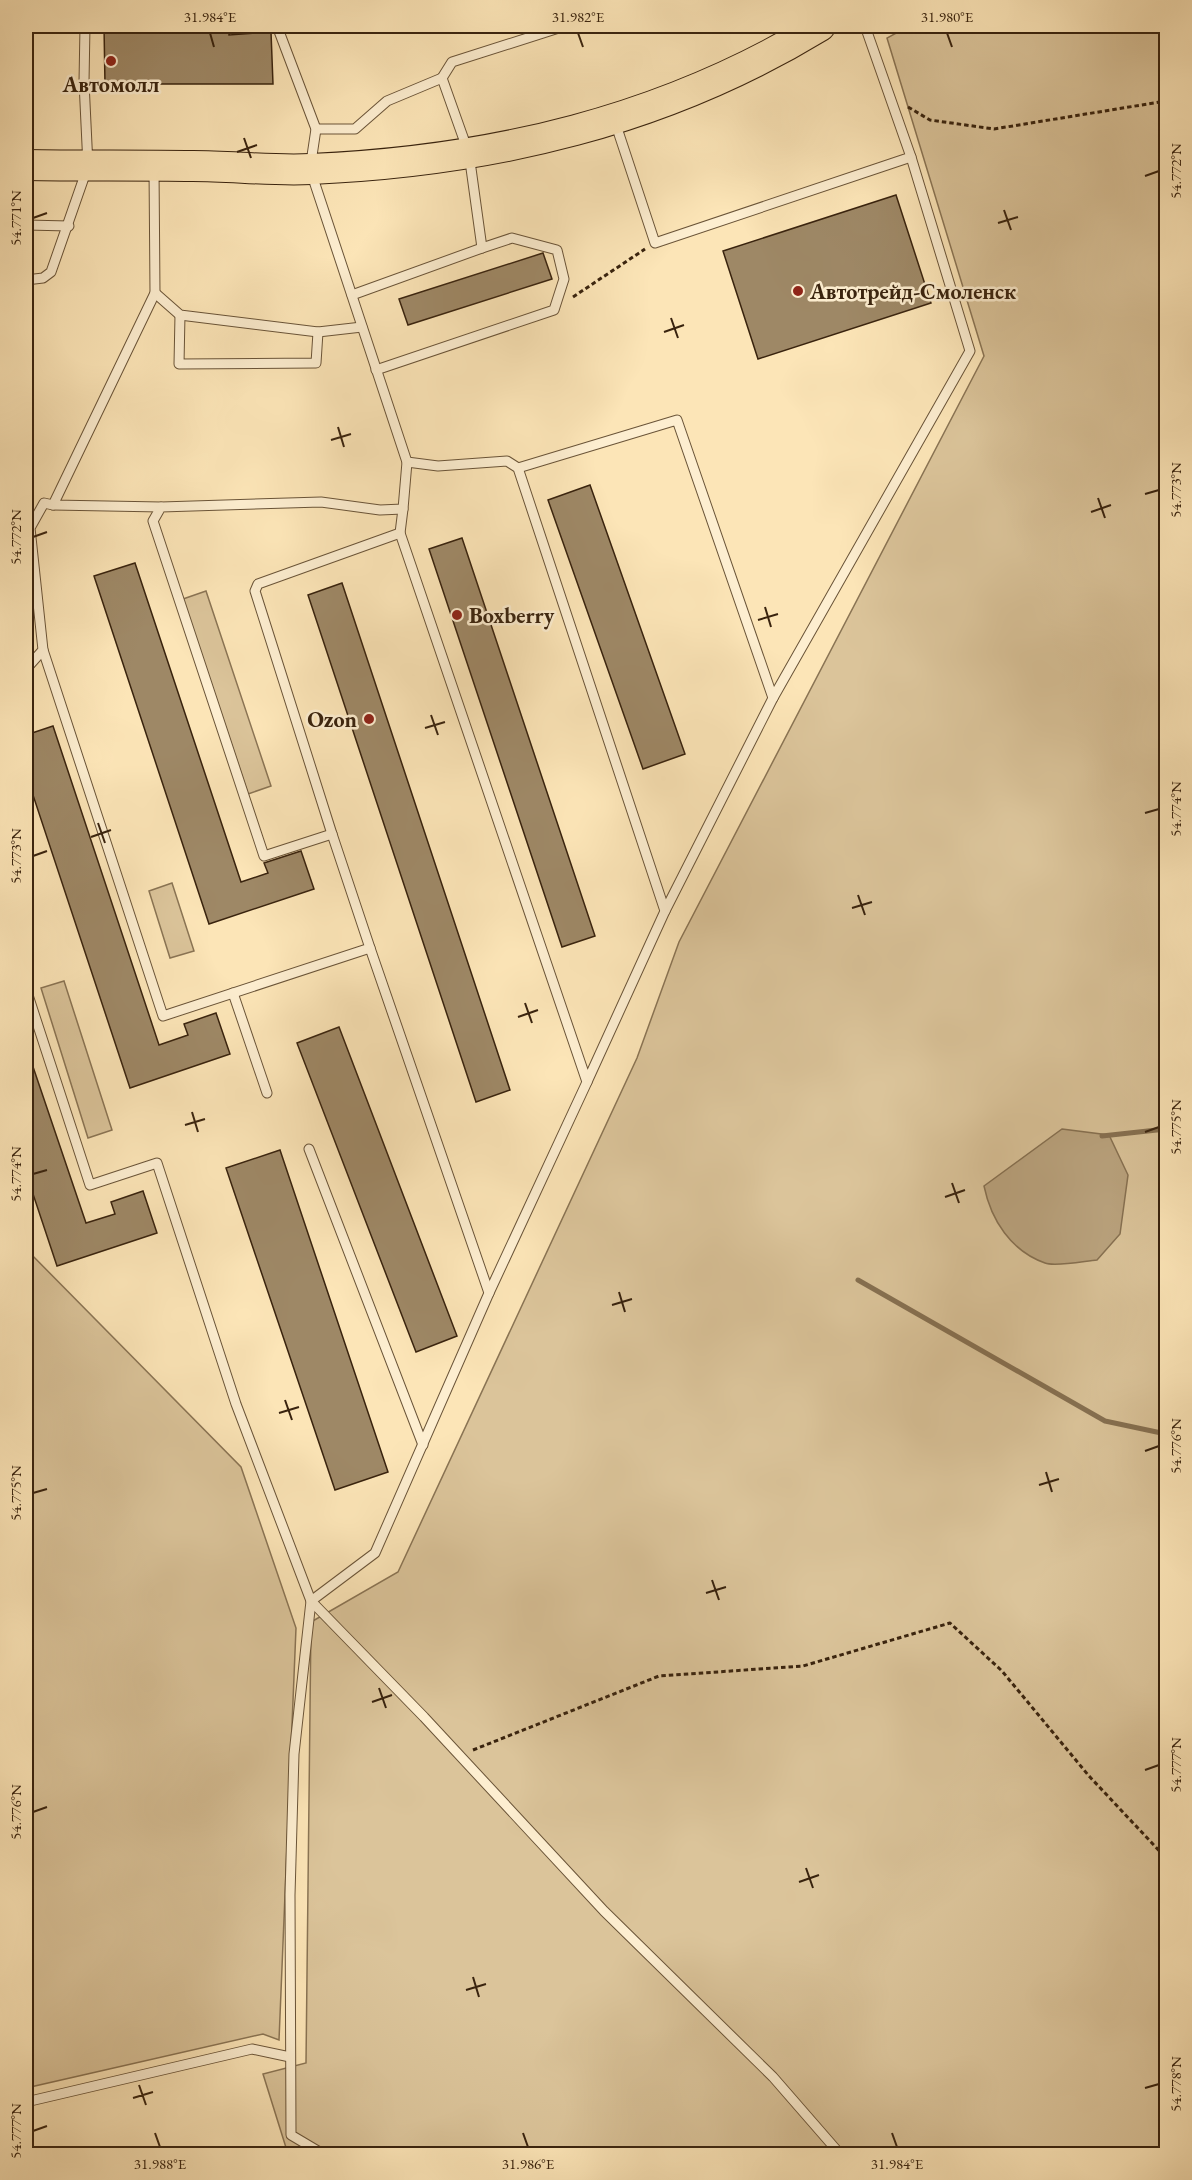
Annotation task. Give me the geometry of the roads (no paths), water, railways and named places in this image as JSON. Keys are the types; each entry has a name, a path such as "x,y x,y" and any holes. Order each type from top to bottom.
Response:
{"main road":[{"path":"26,165 310,169 469,154 557,137 614,120 718,80 809,28"}],"lane":[{"path":"26,280 44,278 51,272 69,226 88,166 84,82 85,26"},
{"path":"277,26 316,129 310,169 407,462 400,533 587,1082"},
{"path":"316,129 355,129 387,101 442,78 452,62 565,26"},
{"path":"323,2154 291,2135 290,1895 294,1754 312,1601 375,1552 489,1293 665,911 773,698 970,351 911,157 865,26"},
{"path":"442,78 469,154 482,248"},
{"path":"614,120 654,243 911,157"},
{"path":"52,505 155,293 154,166"},
{"path":"26,225 69,226"},
{"path":"352,295 512,238 557,250 564,279 554,310 376,370"},
{"path":"155,293 180,315 318,332 362,327"},
{"path":"180,315 179,364 316,363 318,332"},
{"path":"518,468 677,420 773,698"},
{"path":"407,462 438,466 507,460 518,468 665,911"},
{"path":"370,948 164,1016 42,650 30,528 39,508 44,503 161,507 321,502 380,510 403,509"},
{"path":"161,507 153,521 264,856 332,834"},
{"path":"400,533 258,584 255,591 332,834 489,1293"},
{"path":"26,669 42,650"},
{"path":"26,988 90,1185 157,1163 236,1404 312,1601 460,1755 604,1911 773,2077 840,2154"},
{"path":"233,993 267,1093"},
{"path":"309,1149 423,1445"},
{"path":"26,2102 252,2049 290,2057"}],"waterway":[{"path":"1102,1136 1166,1129"},
{"path":"858,1280 1105,1421 1166,1434"}],"place":[{"name":"Автомолл","path":"111,61"},
{"name":"Автотрейд-Смоленск","path":"798,291"},
{"name":"Boxberry","path":"457,615"},
{"name":"Ozon","path":"369,719"}]}
